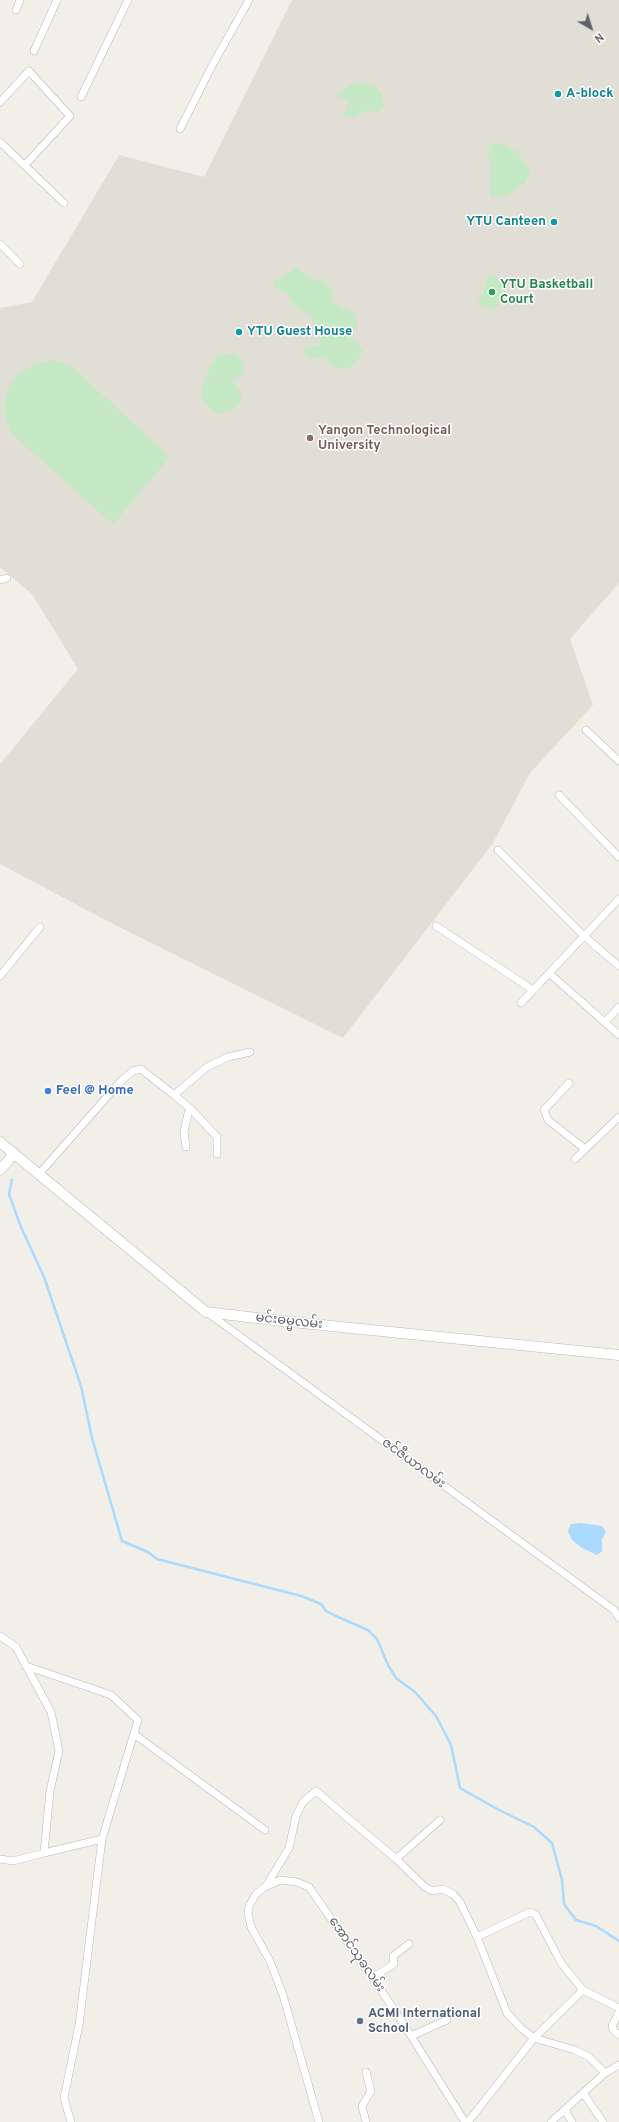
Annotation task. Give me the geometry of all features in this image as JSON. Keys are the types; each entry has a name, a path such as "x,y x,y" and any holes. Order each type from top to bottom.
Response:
{"main road":[{"path":"0,1142 206,1312"},
{"path":"0,1170 14,1154"},
{"name":"မင်းဓမ္မလမ်း","path":"206,1312 290,1322 619,1355"}],"street":[{"path":"16,10 20,0"},
{"path":"34,51 57,0"},
{"path":"81,97 128,0"},
{"path":"180,129 214,62 249,0"},
{"path":"0,102 29,71 70,116 25,165"},
{"path":"0,142 64,203"},
{"path":"0,244 20,264"},
{"path":"0,580 7,578"},
{"path":"586,730 619,761"},
{"path":"559,795 619,858"},
{"path":"498,850 584,936 619,965"},
{"path":"521,1003 619,899"},
{"path":"436,926 533,990"},
{"path":"0,976 40,927"},
{"path":"549,973 619,1035"},
{"path":"605,1022 619,1007"},
{"path":"174,1095 207,1067 228,1057 250,1052"},
{"path":"39,1174 120,1082 133,1071 141,1069 191,1109 217,1137 217,1154"},
{"path":"569,1083 544,1110 548,1120 585,1149"},
{"path":"186,1147 184,1132 188,1113 191,1109"},
{"path":"575,1159 619,1117"},
{"name":"ဇင်ဇီယာလမ်း","path":"206,1312 614,1610 619,1618"},
{"path":"0,1636 16,1648 51,1712 59,1751 50,1791 44,1853"},
{"path":"26,1666 111,1695 138,1720 102,1840 82,2004 64,2098 71,2122"},
{"path":"134,1734 265,1830"},
{"path":"319,2122 283,1995 270,1961 251,1927 249,1906 256,1894 266,1886 289,1848 296,1816 303,1802 316,1791 396,1858 425,1887 432,1891 443,1889 453,1894 460,1902 477,1937 507,2013 534,2038 575,2050 589,2057 605,2073"},
{"path":"396,1858 440,1820"},
{"path":"0,1859 13,1862 44,1853 102,1840"},
{"name":"အောင်သုခလမ်း","path":"266,1886 280,1880 297,1882 309,1887 411,2036 467,2122"},
{"path":"477,1937 530,1912 536,1915 561,1963 583,1990 619,2008"},
{"path":"372,1978 394,1964 393,1956 409,1944"},
{"path":"467,2122 534,2038 583,1990"},
{"path":"619,2012 612,2026 613,2030 619,2035"},
{"path":"411,2036 447,2020"},
{"path":"552,2122 605,2073 619,2065"},
{"path":"366,2072 371,2091 362,2106 366,2122"},
{"path":"583,2093 603,2122"},
{"path":"565,2110 572,2122"}],"shaded area":[{"name":"Yangon Technological University","path":"292,0 619,0 619,583 570,639 593,705 530,773 493,843 343,1038 115,925 0,864 0,764 78,669 32,594 0,567 0,308 32,302 119,155 204,177"}],"green space":[{"path":"356,82 376,86 382,95 384,106 379,113 368,110 353,118 343,115 350,102 336,95"},
{"path":"492,143 504,144 517,152 531,172 525,183 506,196 490,197 491,163 487,151"},
{"path":"295,268 308,275 311,280 322,280 333,293 331,301 356,314 357,327 347,336 356,340 363,352 352,366 342,369 331,365 324,357 313,359 302,353 307,346 317,345 321,348 318,334 309,314 295,307 287,294 274,286 275,280 284,276"},
{"name":"YTU Basketball Court","path":"490,274 507,281 495,310 478,303"},
{"path":"236,354 244,365 244,373 233,382 241,393 241,403 231,411 217,414 204,400 201,392 203,385 212,363 219,355"},
{"path":"53,360 70,365 170,457 113,524 12,434 8,425 5,412 5,399 10,383 16,376 29,367 37,363"}],"water":[{"path":"580,1523 602,1526 606,1532 602,1539 602,1551 597,1555 582,1548 572,1540 568,1531 571,1524"}],"waterway":[{"path":"12,1180 9,1194 21,1227 44,1277 81,1386 92,1438 122,1541 148,1552 157,1559 301,1596 321,1604 326,1611 368,1630 377,1639 388,1665 396,1678 415,1692 436,1716 451,1745 460,1788 499,1810 534,1827 552,1843 562,1880 564,1904 576,1920 596,1926 619,1941"}],"place":[{"name":"A-block","path":"558,94"},
{"name":"YTU Canteen","path":"554,222"},
{"name":"YTU Basketball Court","path":"492,292"},
{"name":"YTU Guest House","path":"239,332"},
{"name":"Yangon Technological University","path":"310,438"},
{"name":"Feel @ Home","path":"48,1091"},
{"name":"ACMI International School","path":"360,2021"}]}
